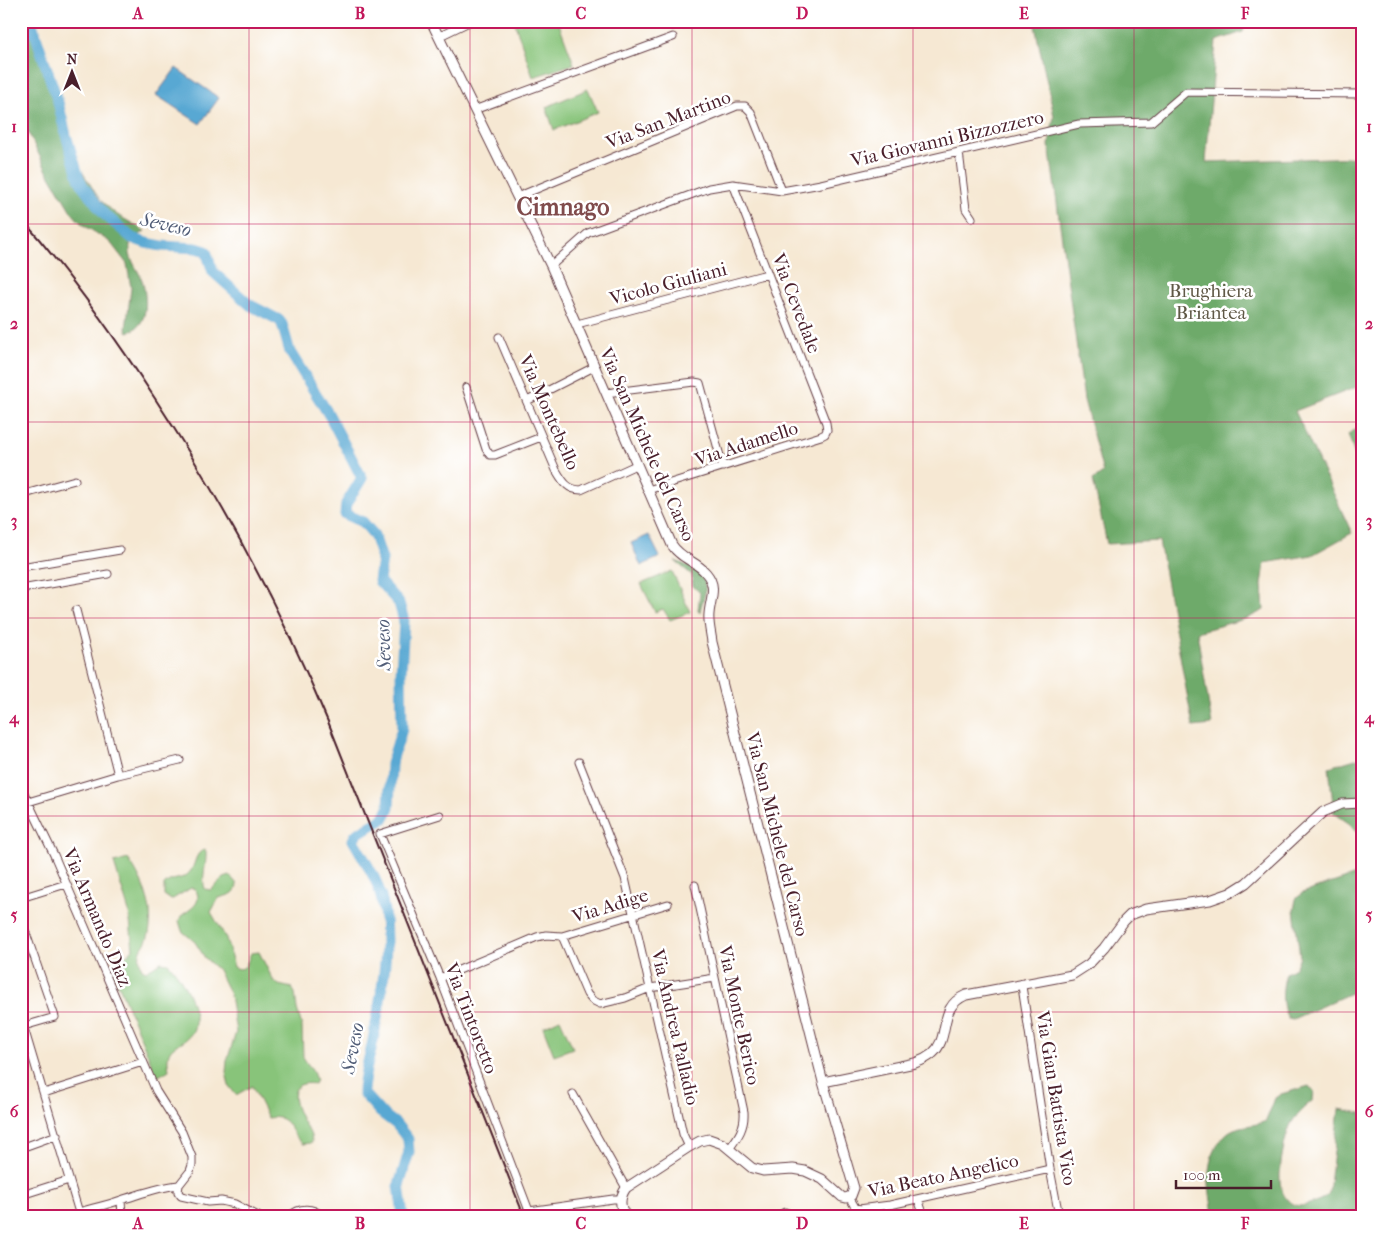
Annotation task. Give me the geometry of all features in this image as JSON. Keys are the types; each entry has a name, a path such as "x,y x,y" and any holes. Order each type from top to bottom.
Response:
{"street":[{"name":"Via San Michele del Carso","path":"431,21 551,266 636,464 676,551 704,570 712,585 713,596 709,614 712,642 823,1082 852,1181 854,1190 849,1197"},
{"path":"440,36 471,21"},
{"path":"474,110 673,37"},
{"name":"Via Giovanni Bizzozzero","path":"551,266 588,233 710,188 733,184 782,191 821,184 1079,124 1151,122 1186,92 1362,94"},
{"name":"Via San Martino","path":"517,197 737,106 745,106 751,112 782,191"},
{"path":"959,152 966,209 972,218"},
{"name":"Via Cevedale","path":"733,184 826,423 827,430 825,434"},
{"name":"Vicolo Giuliani","path":"577,324 767,274"},
{"name":"Via Montebello","path":"499,337 541,437 564,483 574,490 587,488 636,464"},
{"path":"527,401 594,367"},
{"path":"606,393 694,382 700,383 723,467"},
{"path":"466,387 486,449 490,455 495,455 541,437"},
{"name":"Via Adamello","path":"648,490 825,434"},
{"path":"21,495 75,480"},
{"path":"21,567 120,550"},
{"path":"21,589 108,574"},
{"path":"76,610 118,775"},
{"path":"28,802 118,775 180,760"},
{"name":"Via Andrea Palladio","path":"579,762 625,878 683,1134 689,1147"},
{"name":"Via Armando Diaz","path":"21,786 156,1091 182,1132 192,1157 190,1171 179,1185"},
{"path":"823,1082 915,1063 925,1059 938,1046 949,1009 958,998 1060,978 1081,970 1104,948 1130,915 1139,911 1210,900 1230,894 1246,883 1323,812 1342,804 1362,803"},
{"name":"Via Tintoretto","path":"440,815 380,834 440,978 530,1214"},
{"path":"21,898 66,884"},
{"name":"Via Monte Berico","path":"695,885 744,1116 741,1132 729,1149"},
{"name":"Via Adige","path":"440,978 546,934 562,936 668,904"},
{"path":"21,919 55,1017 24,1026"},
{"path":"562,936 582,985 592,1000 600,1004 650,988 715,978"},
{"name":"Via Gian Battista Vico","path":"1022,986 1059,1216"},
{"path":"21,1018 80,1214 143,1192 164,1186 179,1185 178,1192 181,1196 208,1202 221,1201 235,1204 258,1216"},
{"path":"44,1093 143,1062"},
{"path":"573,1094 626,1188"},
{"path":"21,1148 57,1135"},
{"path":"626,1216 622,1208 621,1199 626,1188 689,1147 700,1141 709,1140 720,1142 752,1168 763,1171 794,1169 805,1171 827,1183 840,1196 844,1198 849,1197"},
{"name":"Via Beato Angelico","path":"849,1197 855,1207 861,1209 890,1205 1050,1169"},
{"path":"28,1193 69,1180"},
{"path":"530,1214 614,1198 621,1199"},
{"path":"918,1199 924,1216"},
{"path":"121,1200 122,1216"},
{"path":"853,1216 855,1207"},
{"path":"290,1216 295,1211 302,1209 311,1209 322,1216"},
{"path":"778,1216 785,1212 795,1216"}],"green space":[{"path":"21,21 31,21 78,165 100,200 116,214 145,231 130,242 130,254 142,280 146,302 145,310 140,324 128,332 126,329 131,288 127,264 110,242 82,224 72,213 47,171 21,118"},
{"path":"514,21 558,21 574,64 533,77"},
{"name":"Brughiera Briantea","path":"1036,21 1246,21 1243,32 1216,41 1206,162 1362,157 1362,385 1295,411 1352,533 1312,555 1265,563 1262,585 1264,610 1248,618 1197,632 1212,725 1193,727 1159,541 1107,544 1093,480 1103,473 1084,400 1049,145 1054,116 1035,26"},
{"path":"588,89 598,112 554,130 546,107"},
{"path":"1362,425 1362,477 1348,434"},
{"path":"675,561 692,568 704,581 705,593 700,613 698,610 700,593 693,586 692,575"},
{"path":"672,571 690,612 670,620 663,609 655,612 641,584"},
{"path":"1362,757 1362,838 1350,824 1334,813 1329,767"},
{"path":"204,850 206,851 205,889 211,890 224,878 230,876 237,884 234,892 219,898 211,912 226,938 234,967 244,968 251,953 259,952 273,980 279,985 292,988 295,993 302,1026 303,1057 316,1080 314,1084 300,1085 296,1088 294,1098 297,1110 310,1134 311,1143 303,1144 285,1121 275,1117 268,1118 252,1086 236,1095 229,1086 226,1072 227,1061 236,1032 230,995 218,970 205,958 195,942 182,931 179,921 181,916 197,902 197,894 195,889 191,888 171,900 164,895 164,885 186,875 191,870 198,854"},
{"path":"128,859 138,875 149,903 149,933 140,953 142,969 146,971 161,962 168,963 184,985 195,1014 193,1031 189,1037 171,1049 168,1060 169,1070 157,1077 112,969 133,949 129,912 114,863"},
{"path":"1362,873 1362,988 1293,1019 1288,1018 1283,1002 1285,978 1286,973 1295,968 1300,957 1294,910 1296,899 1302,893"},
{"path":"560,1019 573,1048 554,1055 543,1027"},
{"path":"1309,1086 1314,1092 1313,1100 1292,1122 1284,1144 1280,1174 1281,1186 1285,1197 1297,1206 1303,1206 1320,1200 1329,1193 1339,1109 1362,1113 1362,1216 1213,1216 1209,1188 1209,1170 1213,1153 1218,1144 1232,1130 1266,1121 1275,1098 1281,1094"}],"water":[{"path":"176,68 219,98 200,124 156,95"},
{"path":"649,535 660,557 641,566 631,543"}],"waterway":[{"name":"Seveso","path":"31,21 83,186 104,214 132,238 162,246 196,248 206,251 213,272 250,305 279,320 282,324 290,352 329,415 362,478 346,504 345,514 363,522 374,535 382,559 379,581 399,603 404,621 401,673 402,729 391,764 389,808 383,819 358,833 353,840 377,884 382,902 386,941 380,1002 363,1093 380,1112 396,1124 408,1139 409,1152 399,1185 403,1216"}],"railway":[{"path":"21,218 90,305 154,397 227,516 270,597 329,724 524,1216"}],"district":[{"name":"Cimnago","path":"563,207"}]}
